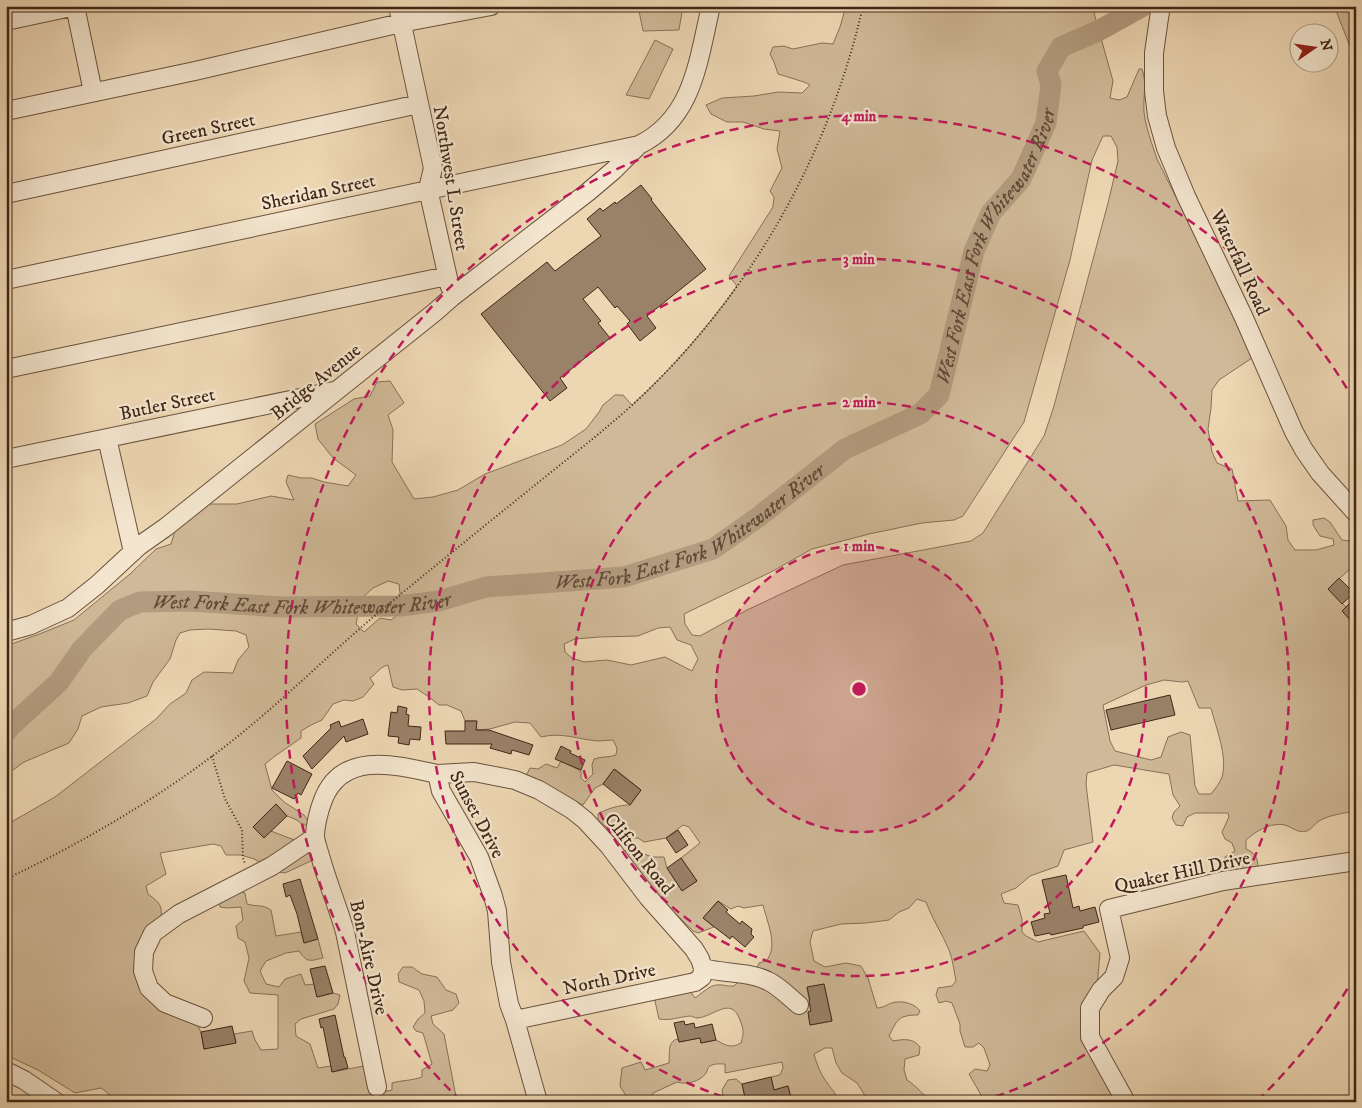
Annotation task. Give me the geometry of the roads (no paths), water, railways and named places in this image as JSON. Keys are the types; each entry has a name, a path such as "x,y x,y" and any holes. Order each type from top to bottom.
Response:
{"street":[{"path":"6,21 75,6 93,92"},
{"path":"6,110 195,71 400,15 491,6"},
{"path":"638,145 650,139 664,128 686,98 693,82 711,6"},
{"name":"Waterfall Road","path":"1160,12 1154,53 1154,91 1156,116 1166,148 1294,432 1320,473 1356,513"},
{"name":"Northwest L Street","path":"400,15 433,168 428,189 452,297"},
{"name":"Green Street","path":"6,194 419,104"},
{"name":"Sheridan Street","path":"6,280 638,145"},
{"name":"Bridge Avenue","path":"6,632 38,622 68,608 97,585 133,552 452,297 588,192 614,170 638,145"},
{"path":"6,369 447,276"},
{"name":"Butler Street","path":"6,459 337,390"},
{"path":"107,438 133,552"},
{"name":"Sunset Drive","path":"315,837 318,812 331,784 351,769 365,765 400,766 437,774 441,790 479,856 493,896 497,911 501,962 509,1004 538,1102"},
{"name":"Clifton Road","path":"437,774 474,772 515,780 539,790 571,809 590,825 609,846 648,897 694,949 703,968"},
{"path":"203,1018 165,1003 149,988 143,971 144,952 153,933 178,914 272,866 315,837"},
{"name":"Bon-Aire Drive","path":"315,837 343,924 377,1087"},
{"name":"Quaker Hill Drive","path":"1126,1102 1090,1037 1090,1008 1101,990 1114,977 1120,958 1110,909 1223,880 1356,861"},
{"path":"703,968 750,975 769,981 799,1005"},
{"name":"North Drive","path":"515,1020 695,982 702,977 703,968"},
{"path":"6,1070 56,1102"}],"waterway":[{"name":"West Fork East Fork Whitewater River","path":"6,732 59,682 82,649 120,610 140,602 190,601 281,607 400,606 439,601 486,587 624,577 713,549 757,518 845,449 920,414 939,395 974,251 991,213 1021,179 1046,123 1051,85 1047,71 1061,47 1098,31 1143,6"}]}
